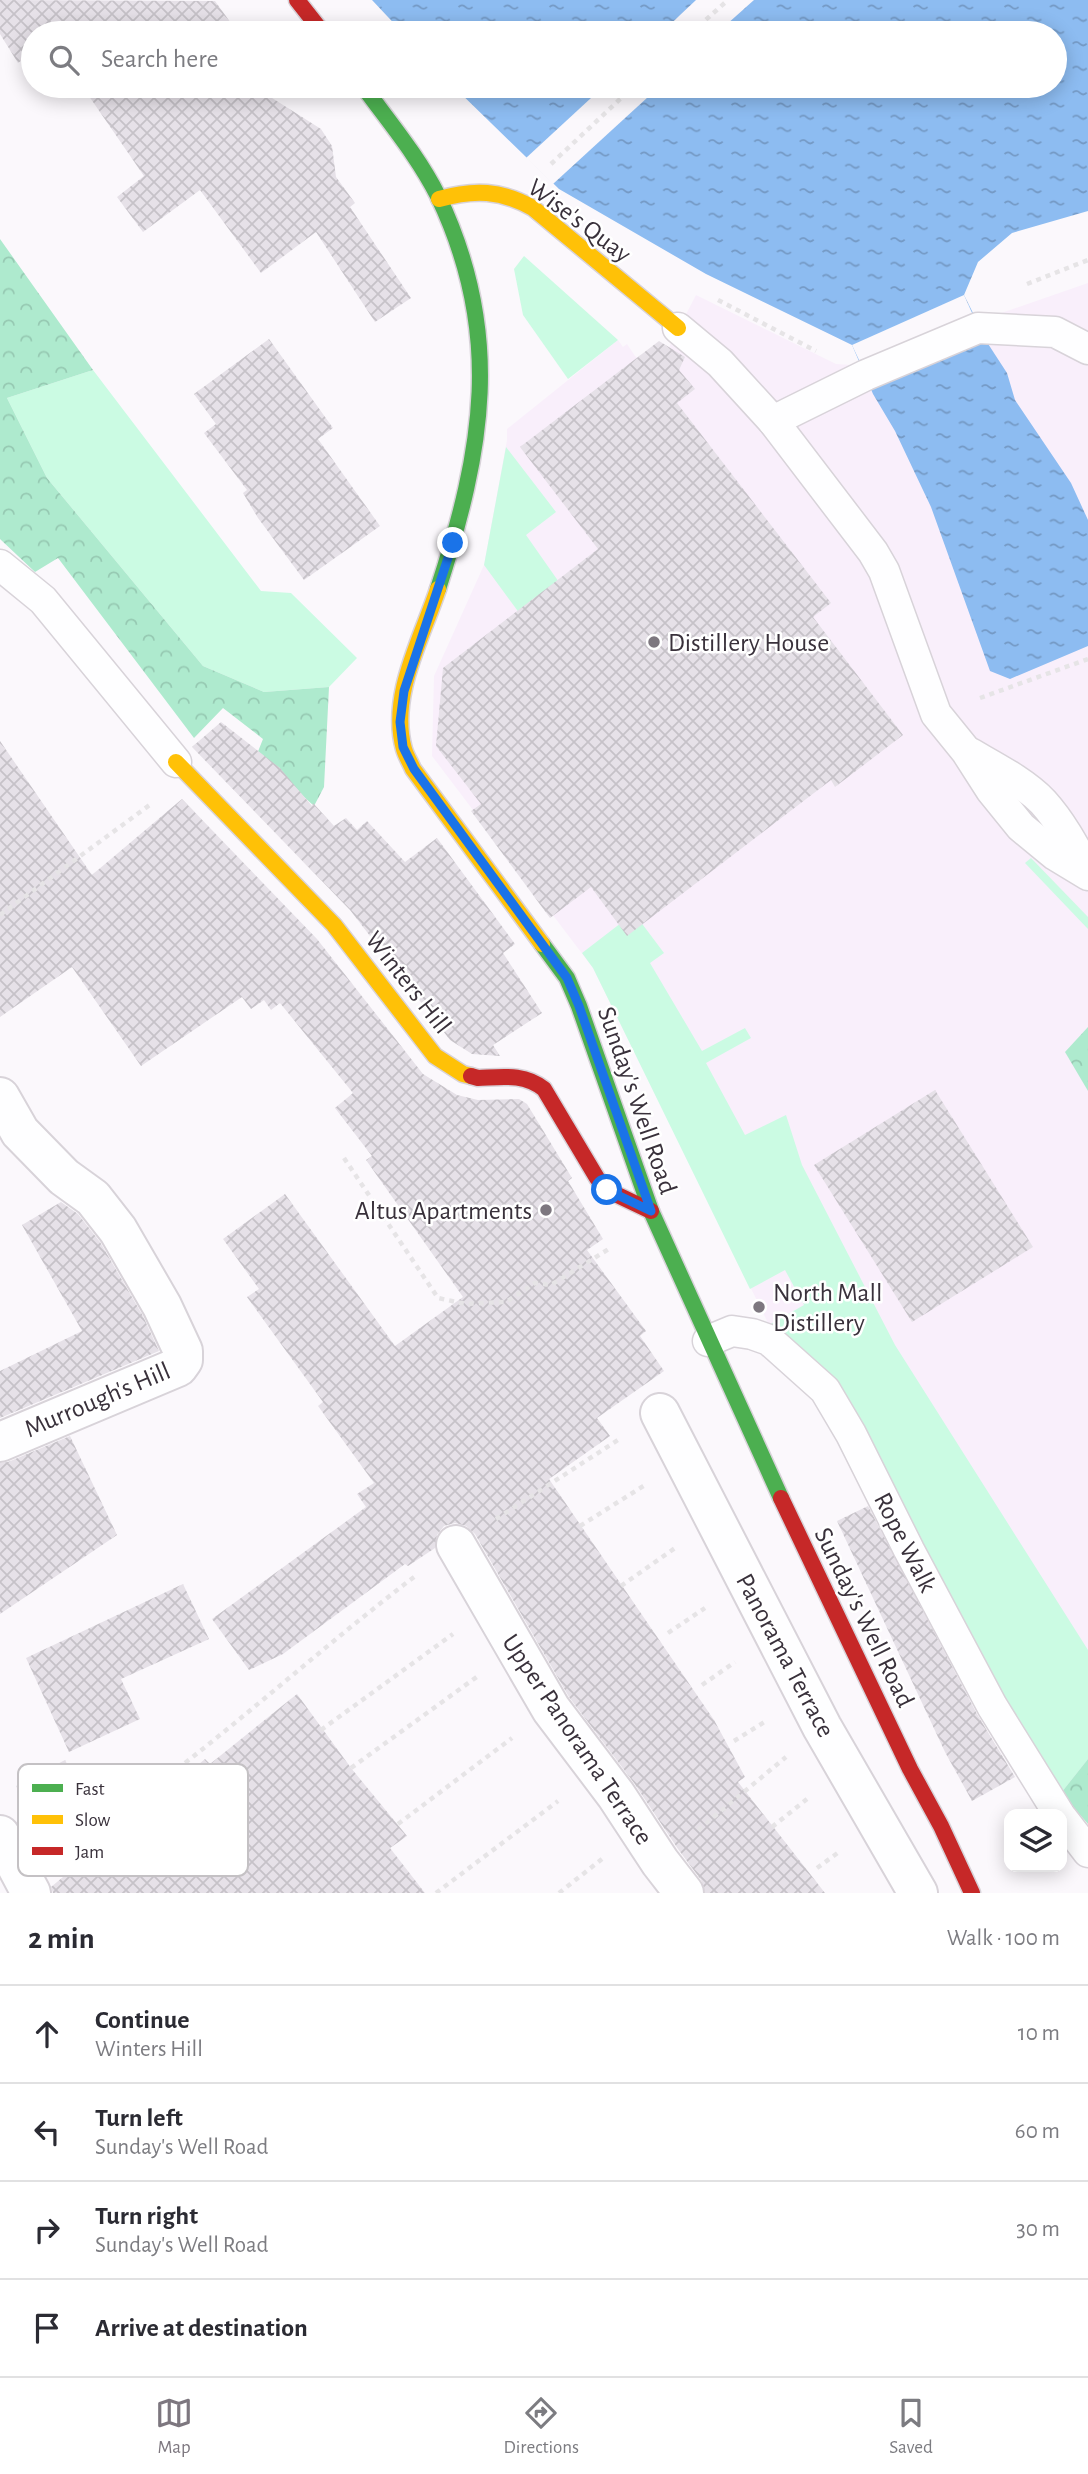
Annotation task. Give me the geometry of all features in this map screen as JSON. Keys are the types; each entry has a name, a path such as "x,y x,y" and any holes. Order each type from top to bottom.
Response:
{"main road":[{"path":"297,0 314,21"},
{"name":"Sunday's Well Road","path":"372,98 416,157 439,199 463,257 477,313 481,353 481,407 471,478 453,543 404,691 400,722 403,747 414,769 567,978 651,1211 708,1341 892,1732 972,1893"},
{"name":"Wise's Quay","path":"439,199 464,191 485,190 518,198 678,328"},
{"name":"Winters Hill","path":"182,769 334,925 435,1056 463,1074 478,1078 523,1077 534,1080 544,1089 597,1178 607,1190 651,1211"}],"street":[{"name":"Murrough's Hill","path":"0,1442 178,1367 183,1360 183,1351 162,1306 118,1230 93,1198 64,1177 20,1132 4,1111"},
{"name":"Panorama Terrace","path":"660,1413 822,1727 918,1893"},
{"name":"Upper Panorama Terrace","path":"456,1545 551,1709 684,1893"},
{"path":"0,1835 18,1869"}],"lane":[{"path":"678,328 720,363 774,421 873,552 884,571 936,714 966,751 991,790 1021,827 1055,855 1088,873"},
{"path":"774,421 866,375 978,328 1055,332 1088,349"},
{"path":"0,565 43,600 182,769"},
{"name":"Rope Walk","path":"708,1341 732,1331 769,1340 825,1390 851,1434 992,1706 1056,1809"},
{"name":"Rope Walk","path":"1067,1825 1088,1852"}],"path":[{"path":"704,21 728,0"},
{"path":"542,172 621,98"},
{"path":"936,714 1088,659"},
{"path":"0,915 182,769"},
{"path":"344,1158 438,1298 466,1304 506,1302 535,1283 551,1285 615,1245"},
{"path":"182,1764 246,1715 380,1603 456,1545 660,1413"},
{"path":"580,1526 684,1460"},
{"path":"621,1586 715,1519"},
{"path":"321,1730 491,1606"},
{"path":"351,1768 516,1649"},
{"path":"398,1824 551,1709"},
{"path":"660,1862 822,1727"},
{"path":"436,1893 597,1770"}],"shaded area":[{"path":"1088,283 1088,1824 769,1325 593,968 432,756 434,676 484,565 507,429 618,340 623,347 627,344 635,356 650,366 666,353 696,295 836,364 851,365"}],"green space":[{"path":"0,239 93,370 7,398 47,478 203,666 264,692 329,687 324,787 314,806 257,754 263,739 223,708 194,738 58,558 35,572 0,539"},
{"path":"524,256 618,340 568,379 523,315 514,269"},
{"path":"93,370 261,591 291,593 357,658 329,687 264,692 203,666 47,478 7,398"},
{"path":"506,447 556,512 526,535 561,585 520,614 484,565"},
{"path":"1031,858 1088,917 1088,929 1025,863"},
{"path":"634,913 664,953 650,963 702,1051 745,1028 751,1038 706,1063 745,1135 786,1115 802,1165 895,1345 1088,1650 1088,1759 1061,1793 769,1325 804,1305 785,1270 750,1289 593,968 582,953"},
{"path":"1088,1027 1088,1091 1065,1052"},
{"path":"1088,1759 1088,1824 1061,1793"}],"water":[{"path":"372,0 1088,0 1088,211 1012,233 978,262 964,295 981,333 1007,373 1015,400 1071,483 1088,520 1088,646 1010,679 990,671 931,507 895,431 873,394 852,345 706,274 559,189 465,98 1067,98 1067,21 392,21"}],"pier":[{"path":"696,0 754,0 730,21 674,21"},
{"path":"591,98 647,98 553,184 526,158"},
{"path":"964,295 981,333 866,375 852,345"}],"building":[{"path":"0,0 215,1 229,21 21,21 21,61 18,63 0,34"},
{"path":"90,98 272,98 321,129 332,146 336,177 355,203 350,207 411,298 375,322 316,232 261,273 200,190 143,232 117,197 144,176"},
{"path":"269,339 333,428 318,439 380,526 304,580 258,518 243,493 247,490 204,433 216,424 194,394"},
{"name":"Distillery House","path":"659,341 685,357 679,370 695,389 677,403 831,603 813,617 903,735 835,787 831,780 627,936 591,887 550,918 471,811 481,804 436,746 443,668 598,549 520,447"},
{"path":"221,722 280,768 312,806 313,803 334,826 346,818 357,830 367,821 405,862 437,838 515,944 503,953 542,1013 493,1045 500,1056 472,1054 450,1040 350,910 192,747"},
{"path":"0,741 92,875 182,799 317,939 423,1074 457,1095 478,1100 519,1099 527,1104 572,1178 568,1181 603,1239 587,1250 646,1331 640,1336 664,1371 597,1418 610,1436 549,1479 714,1720 745,1777 738,1782 825,1893 705,1893 701,1880 634,1783 569,1697 475,1534 466,1526 455,1523 444,1526 437,1535 435,1548 408,1566 405,1564 283,1654 249,1670 212,1619 366,1507 357,1494 374,1483 318,1406 323,1402 247,1297 259,1289 223,1239 285,1194 395,1346 463,1297 366,1160 372,1156 335,1108 353,1093 280,1003 271,1010 264,1000 251,1009 242,997 141,1066 72,967 0,1017"},
{"path":"935,1090 1033,1247 912,1322 814,1165"},
{"path":"61,1202 78,1214 100,1242 143,1316 159,1351 0,1418 0,1371 82,1331 22,1225"},
{"path":"70,1436 117,1535 0,1614 0,1463"},
{"path":"868,1506 977,1714 1015,1777 972,1801 945,1752 837,1521"},
{"path":"183,1584 209,1639 121,1679 140,1719 69,1752 26,1658"},
{"path":"297,1694 351,1768 407,1836 390,1848 425,1893 53,1893 51,1887 62,1876 248,1876 248,1764 210,1764"}],"traffic: fast":[{"path":"372,98 412,153 438,196 459,247 472,296 479,344 480,392 475,440 454,538 438,589"},
{"path":"542,944 567,978 651,1211 781,1498"}],"traffic: slow":[{"path":"439,199 487,193 510,198 533,208 678,328"},
{"path":"438,589 404,688 400,729 404,749 413,769 542,944"},
{"path":"176,762 334,925 435,1056 463,1074 471,1076"}],"traffic: jam":[{"path":"297,0 314,21"},
{"path":"471,1076 521,1078 544,1089 597,1178 607,1190 651,1211"},
{"path":"781,1498 972,1893"}],"place":[{"name":"Distillery House","path":"654,642"},
{"name":"Altus Apartments","path":"546,1210"},
{"name":"North Mall Distillery","path":"759,1307"}],"route":[{"path":"453,543 404,691 400,722 403,747 414,769 567,978 651,1211 607,1190"}]}
